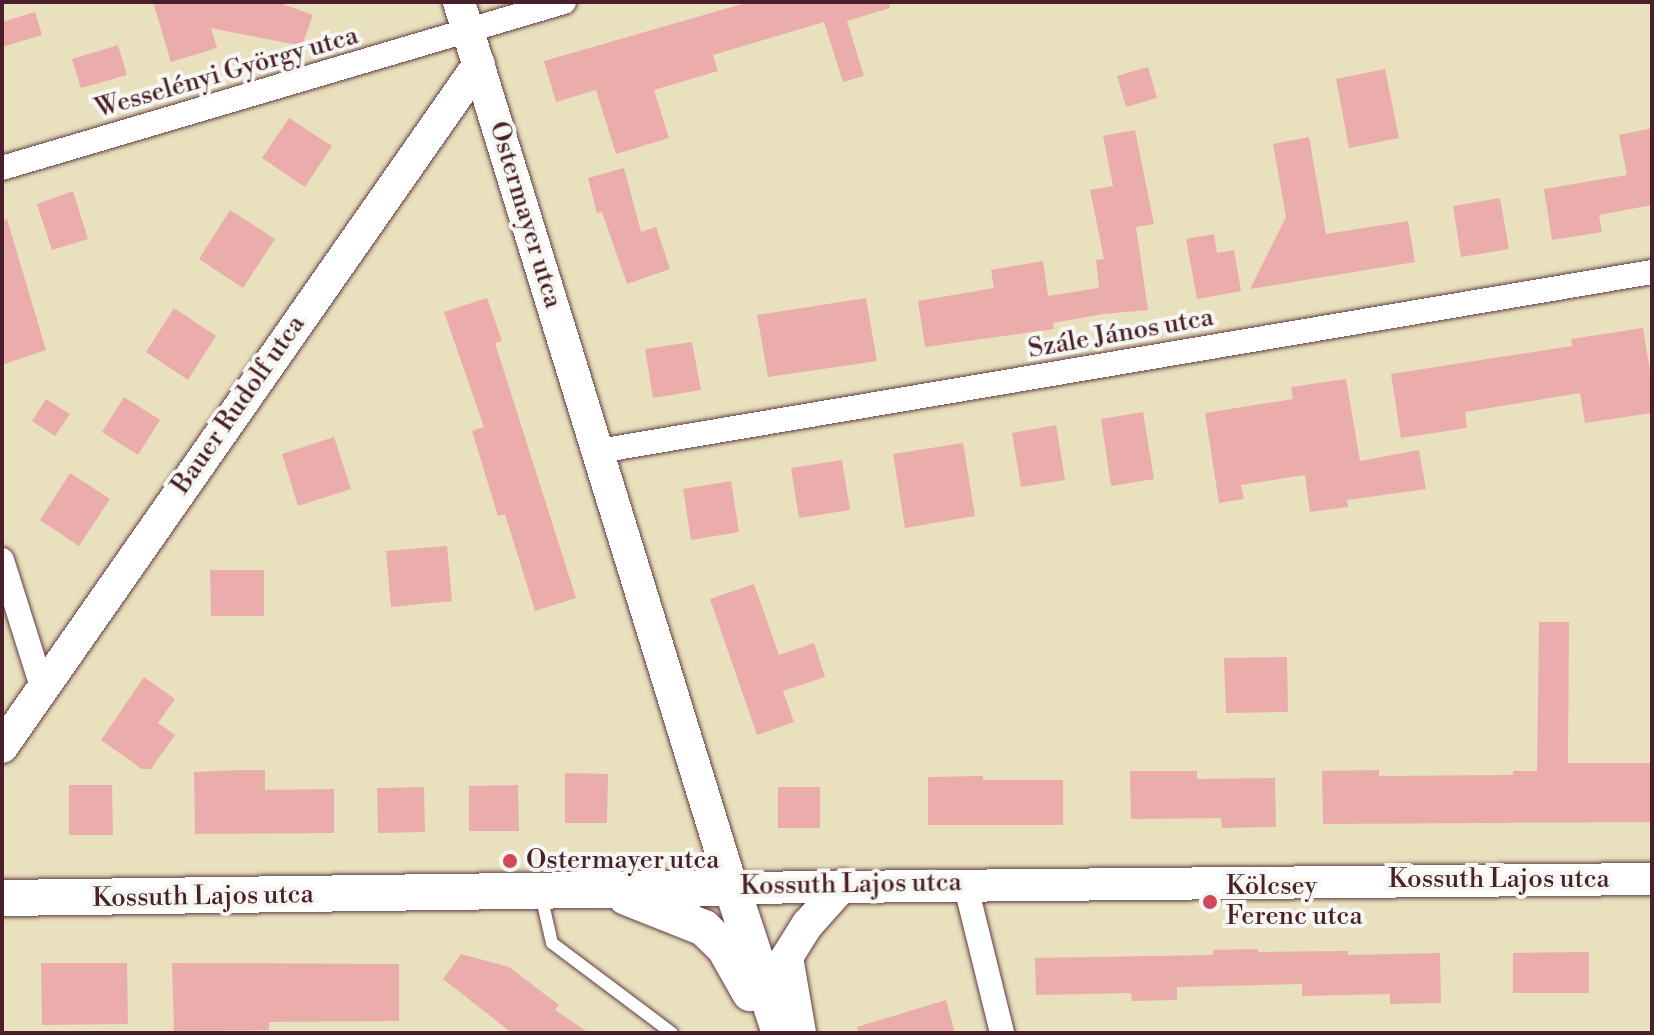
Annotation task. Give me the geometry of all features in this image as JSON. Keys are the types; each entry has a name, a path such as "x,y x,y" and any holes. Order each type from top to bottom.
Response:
{"main road":[{"name":"Kossuth Lajos utca","path":"2,898 732,888"},
{"path":"732,888 780,1033"},
{"path":"609,890 704,928 724,947 752,996 766,1033"}],"street":[{"name":"Wesselényi György utca","path":"2,168 464,17 564,2"},
{"name":"Ostermayer utca","path":"464,17 732,888"},
{"name":"Bauer Rudolf utca","path":"2,747 479,64"},
{"name":"Szále János utca","path":"599,451 1652,272"},
{"path":"2,560 42,687"},
{"name":"Kossuth Lajos utca","path":"732,888 965,883 1652,879"},
{"path":"965,883 1002,1033"},
{"path":"800,1033 787,957 808,924 843,885"}],"lane":[{"path":"541,892 552,943 672,1033"}],"building":[{"path":"153,2 277,2 313,15 302,46 211,28 217,48 171,62"},
{"path":"749,2 889,2 890,8 847,21 864,76 843,82 824,22 713,55 718,71 654,90 669,138 616,154 596,90 556,102 544,61"},
{"path":"35,12 42,35 2,47 2,22"},
{"path":"118,45 127,75 81,88 72,59"},
{"path":"1148,67 1157,98 1126,107 1117,76"},
{"path":"1385,69 1399,138 1349,148 1336,79"},
{"path":"289,118 332,146 305,187 262,158"},
{"path":"1652,128 1652,205 1599,215 1602,232 1552,240 1544,189 1627,175 1619,135"},
{"path":"1135,130 1154,224 1136,227 1148,310 1103,314 1053,323 1054,329 925,347 918,301 994,288 991,270 1043,261 1048,296 1099,288 1096,260 1104,259 1090,190 1113,186 1103,136"},
{"path":"1309,137 1326,234 1408,221 1415,262 1250,289 1286,217 1273,144"},
{"path":"624,168 641,232 656,227 670,269 627,284 602,212 597,213 588,178"},
{"path":"73,191 88,239 52,250 37,204"},
{"path":"1500,198 1509,249 1461,257 1453,206"},
{"path":"230,210 275,239 243,288 199,259"},
{"path":"7,219 46,350 2,365 2,220"},
{"path":"1214,234 1217,253 1234,250 1241,291 1197,299 1186,239"},
{"path":"487,298 502,341 495,343 576,598 535,611 505,514 498,516 472,431 484,427 444,312"},
{"path":"866,298 877,361 768,377 757,315"},
{"path":"174,308 216,336 188,380 146,352"},
{"path":"1643,328 1652,384 1652,413 1585,423 1580,393 1465,412 1467,428 1401,438 1391,374 1572,346 1571,339"},
{"path":"692,342 701,390 653,398 645,349"},
{"path":"1346,379 1360,461 1419,450 1426,489 1347,500 1348,507 1310,512 1305,475 1241,485 1244,499 1219,503 1205,413 1293,399 1291,387"},
{"path":"124,397 160,420 138,455 102,432"},
{"path":"46,399 70,414 55,436 32,421"},
{"path":"1143,412 1154,479 1111,486 1101,419"},
{"path":"1056,425 1065,480 1021,487 1012,433"},
{"path":"334,437 351,489 298,506 282,454"},
{"path":"963,443 975,516 905,528 893,454"},
{"path":"842,460 850,510 799,518 791,468"},
{"path":"70,473 110,499 79,546 40,520"},
{"path":"731,481 739,532 691,540 683,489"},
{"path":"447,546 452,601 391,607 386,551"},
{"path":"210,570 264,570 264,616 211,616"},
{"path":"754,584 779,655 814,643 825,677 783,691 794,722 757,735 710,599"},
{"path":"1539,622 1569,622 1568,763 1652,763 1652,822 1323,824 1322,771 1379,770 1379,776 1513,775 1513,771 1537,771"},
{"path":"1287,657 1288,712 1226,713 1224,658"},
{"path":"144,677 175,699 158,723 175,735 151,769 142,769 101,740"},
{"path":"265,770 265,790 334,789 334,833 195,834 194,772"},
{"path":"1130,771 1197,771 1197,779 1275,778 1276,827 1222,828 1221,818 1131,819"},
{"path":"565,773 608,774 607,823 565,823"},
{"path":"983,776 983,780 1063,780 1063,825 928,825 928,777"},
{"path":"69,785 112,785 113,835 69,835"},
{"path":"518,785 519,831 469,831 469,786"},
{"path":"424,787 425,832 378,833 377,788"},
{"path":"778,787 820,787 820,828 778,828"},
{"path":"1258,949 1258,952 1348,951 1348,955 1440,953 1441,1003 1390,1004 1390,994 1302,996 1302,984 1177,987 1177,1000 1132,1001 1131,993 1036,995 1035,958 1213,955 1213,950"},
{"path":"1589,952 1589,993 1513,993 1513,953"},
{"path":"461,954 509,967 559,1005 555,1010 589,1033 512,1033 443,979"},
{"path":"41,963 127,963 128,1024 42,1025"},
{"path":"172,963 399,964 399,1021 269,1022 269,1030 174,1031"},
{"path":"946,1000 955,1033 858,1033 857,1027"}],"place":[{"name":"Ostermayer utca","path":"510,861"},
{"name":"Kölcsey Ferenc utca","path":"1210,902"}]}
